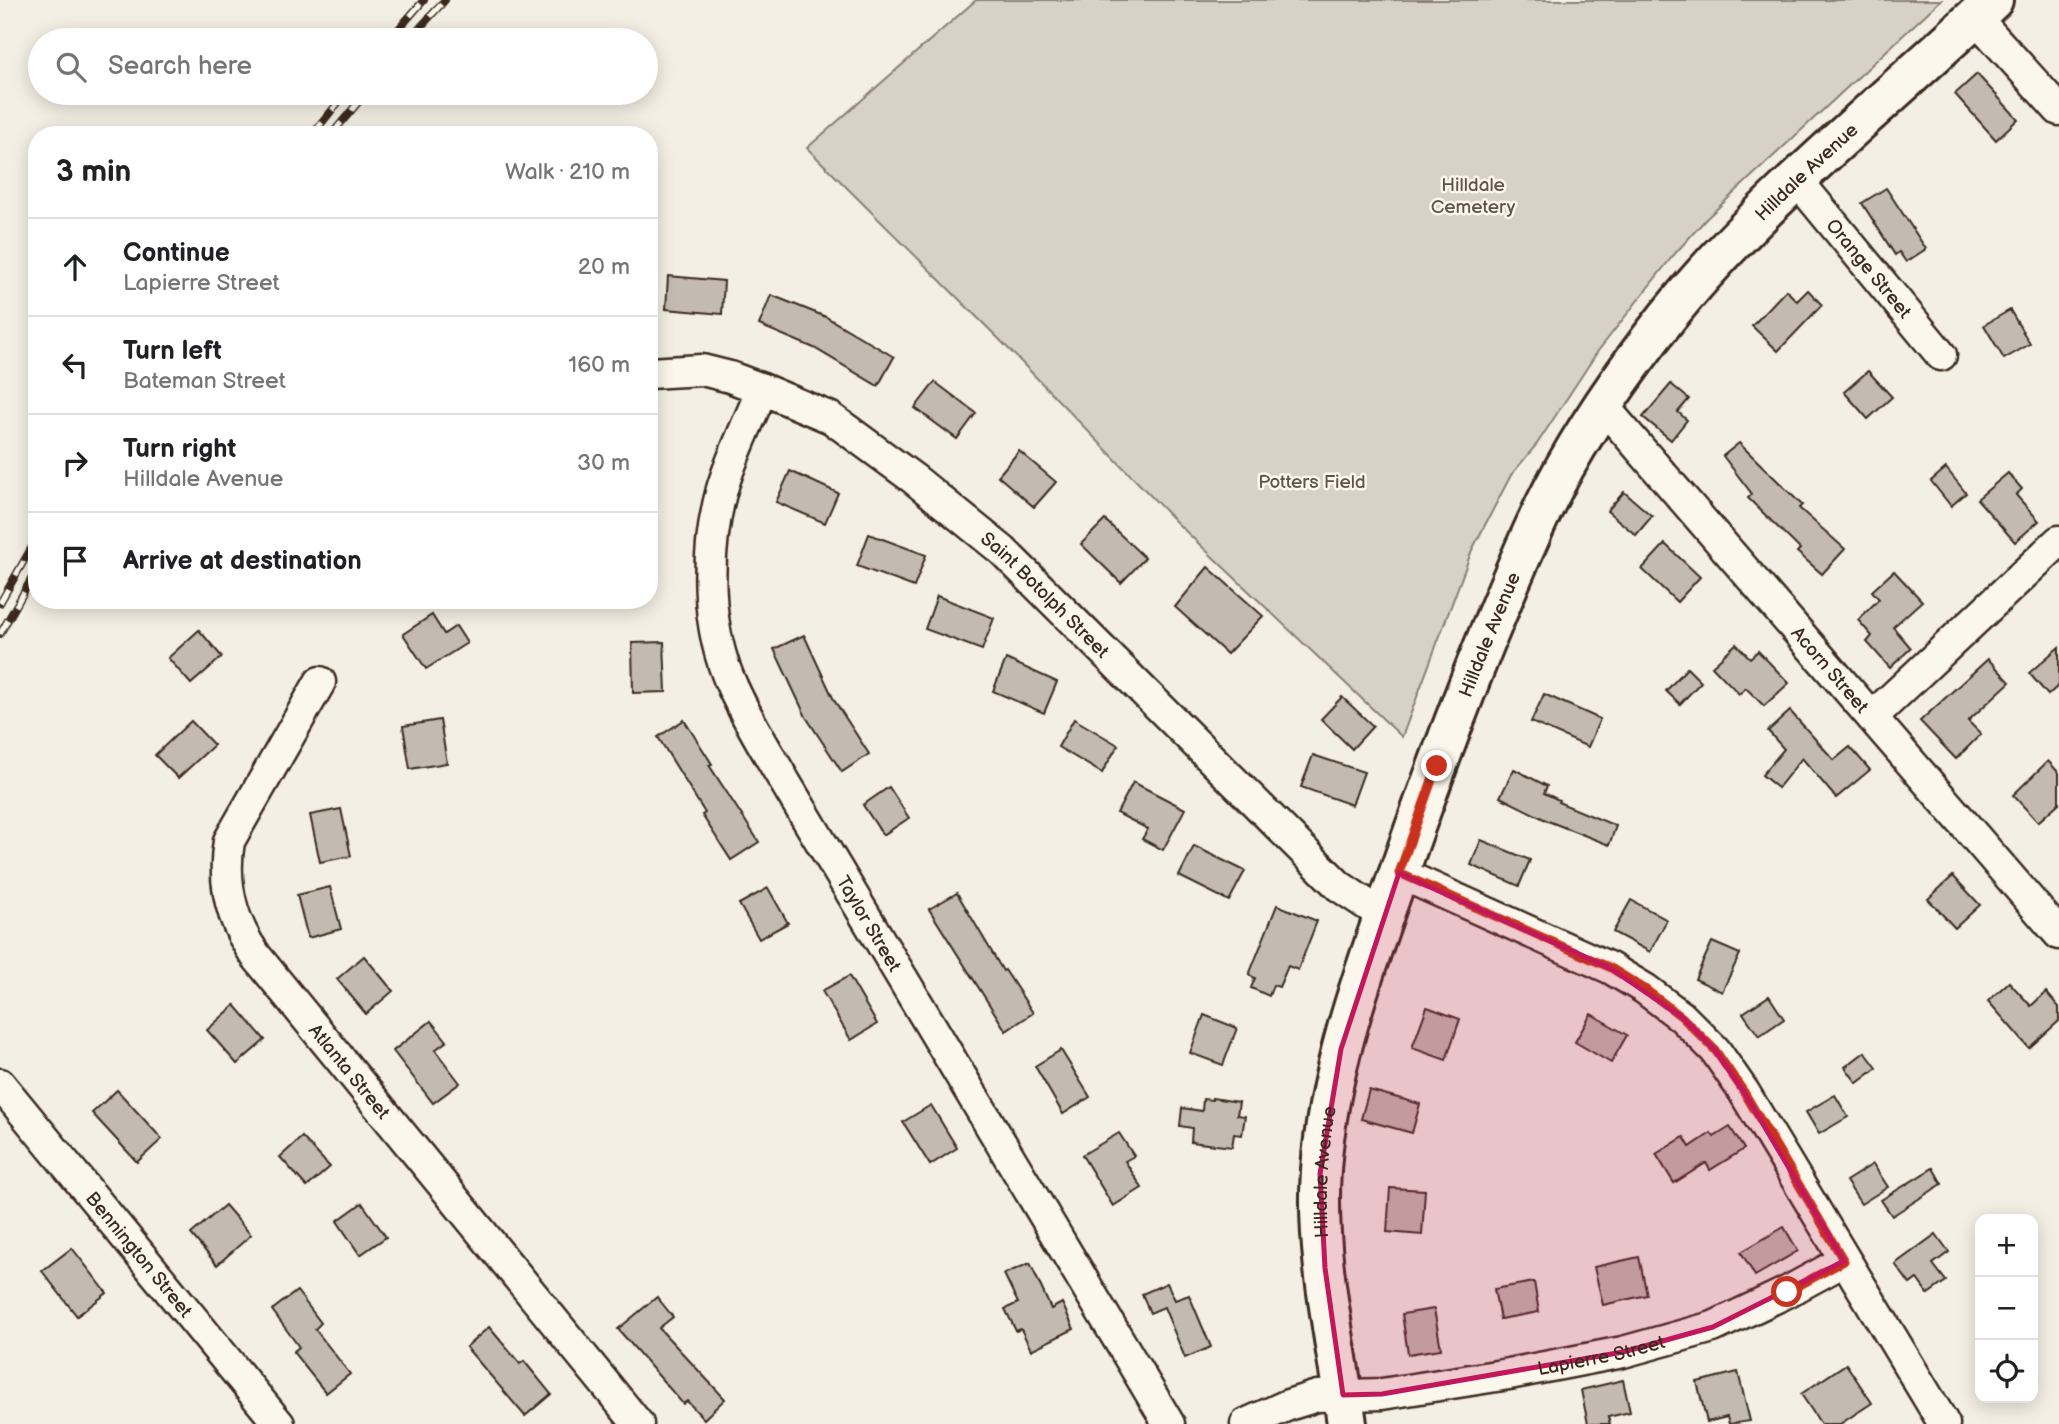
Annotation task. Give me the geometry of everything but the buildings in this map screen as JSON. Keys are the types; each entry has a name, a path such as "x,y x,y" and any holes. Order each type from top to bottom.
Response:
{"main road":[{"name":"Hilldale Avenue","path":"1345,1410 1325,1268 1320,1174 1329,1104 1341,1049 1399,873 1484,644 1531,534 1553,488 1602,406 1670,314 1710,267 1797,180 1984,9"}],"street":[{"path":"1984,9 2059,110"},
{"name":"Orange Street","path":"1797,180 1941,355"},
{"name":"Saint Botolph Street","path":"658,372 702,370 762,389 831,418 914,479 1003,551 1339,886 1384,916"},
{"name":"Taylor Street","path":"762,389 722,488 713,539 710,580 714,619 722,657 732,686 792,794 1169,1424"},
{"name":"Acorn Street","path":"1602,406 2059,934"},
{"path":"1872,718 2059,541"},
{"name":"Atlanta Street","path":"320,682 229,841 225,863 233,915 243,939 638,1424"},
{"path":"1399,873 1611,968 1682,1017 1715,1050 1744,1092 1944,1424"},
{"name":"Bennington Street","path":"0,1084 279,1424"},
{"name":"Lapierre Street","path":"1246,1424 1288,1405 1317,1396 1345,1410 1382,1394 1509,1374 1623,1352 1713,1327 1844,1261"}],"highlighted area":[{"path":"1399,873 1610,968 1682,1017 1715,1050 1744,1092 1844,1261 1713,1327 1623,1352 1382,1394 1343,1395 1325,1268 1320,1174 1341,1049"}],"green space":[{"path":"976,0 1941,0 1706,219 1672,257 1598,351 1537,444 1511,475 1472,550 1402,737 1176,522 999,339 807,148"}],"railway":[{"path":"400,28 424,0"},
{"path":"420,28 445,0"},
{"path":"319,126 336,105"},
{"path":"338,126 356,105"},
{"path":"0,603 28,554"},
{"path":"0,634 28,585"}],"route":[{"path":"1437,766 1399,873 1611,968 1682,1017 1715,1050 1744,1092 1844,1261 1787,1292"}],"park label":[{"name":"Hilldale Cemetery","path":"1473,195"},
{"name":"Potters Field","path":"1312,481"}]}
